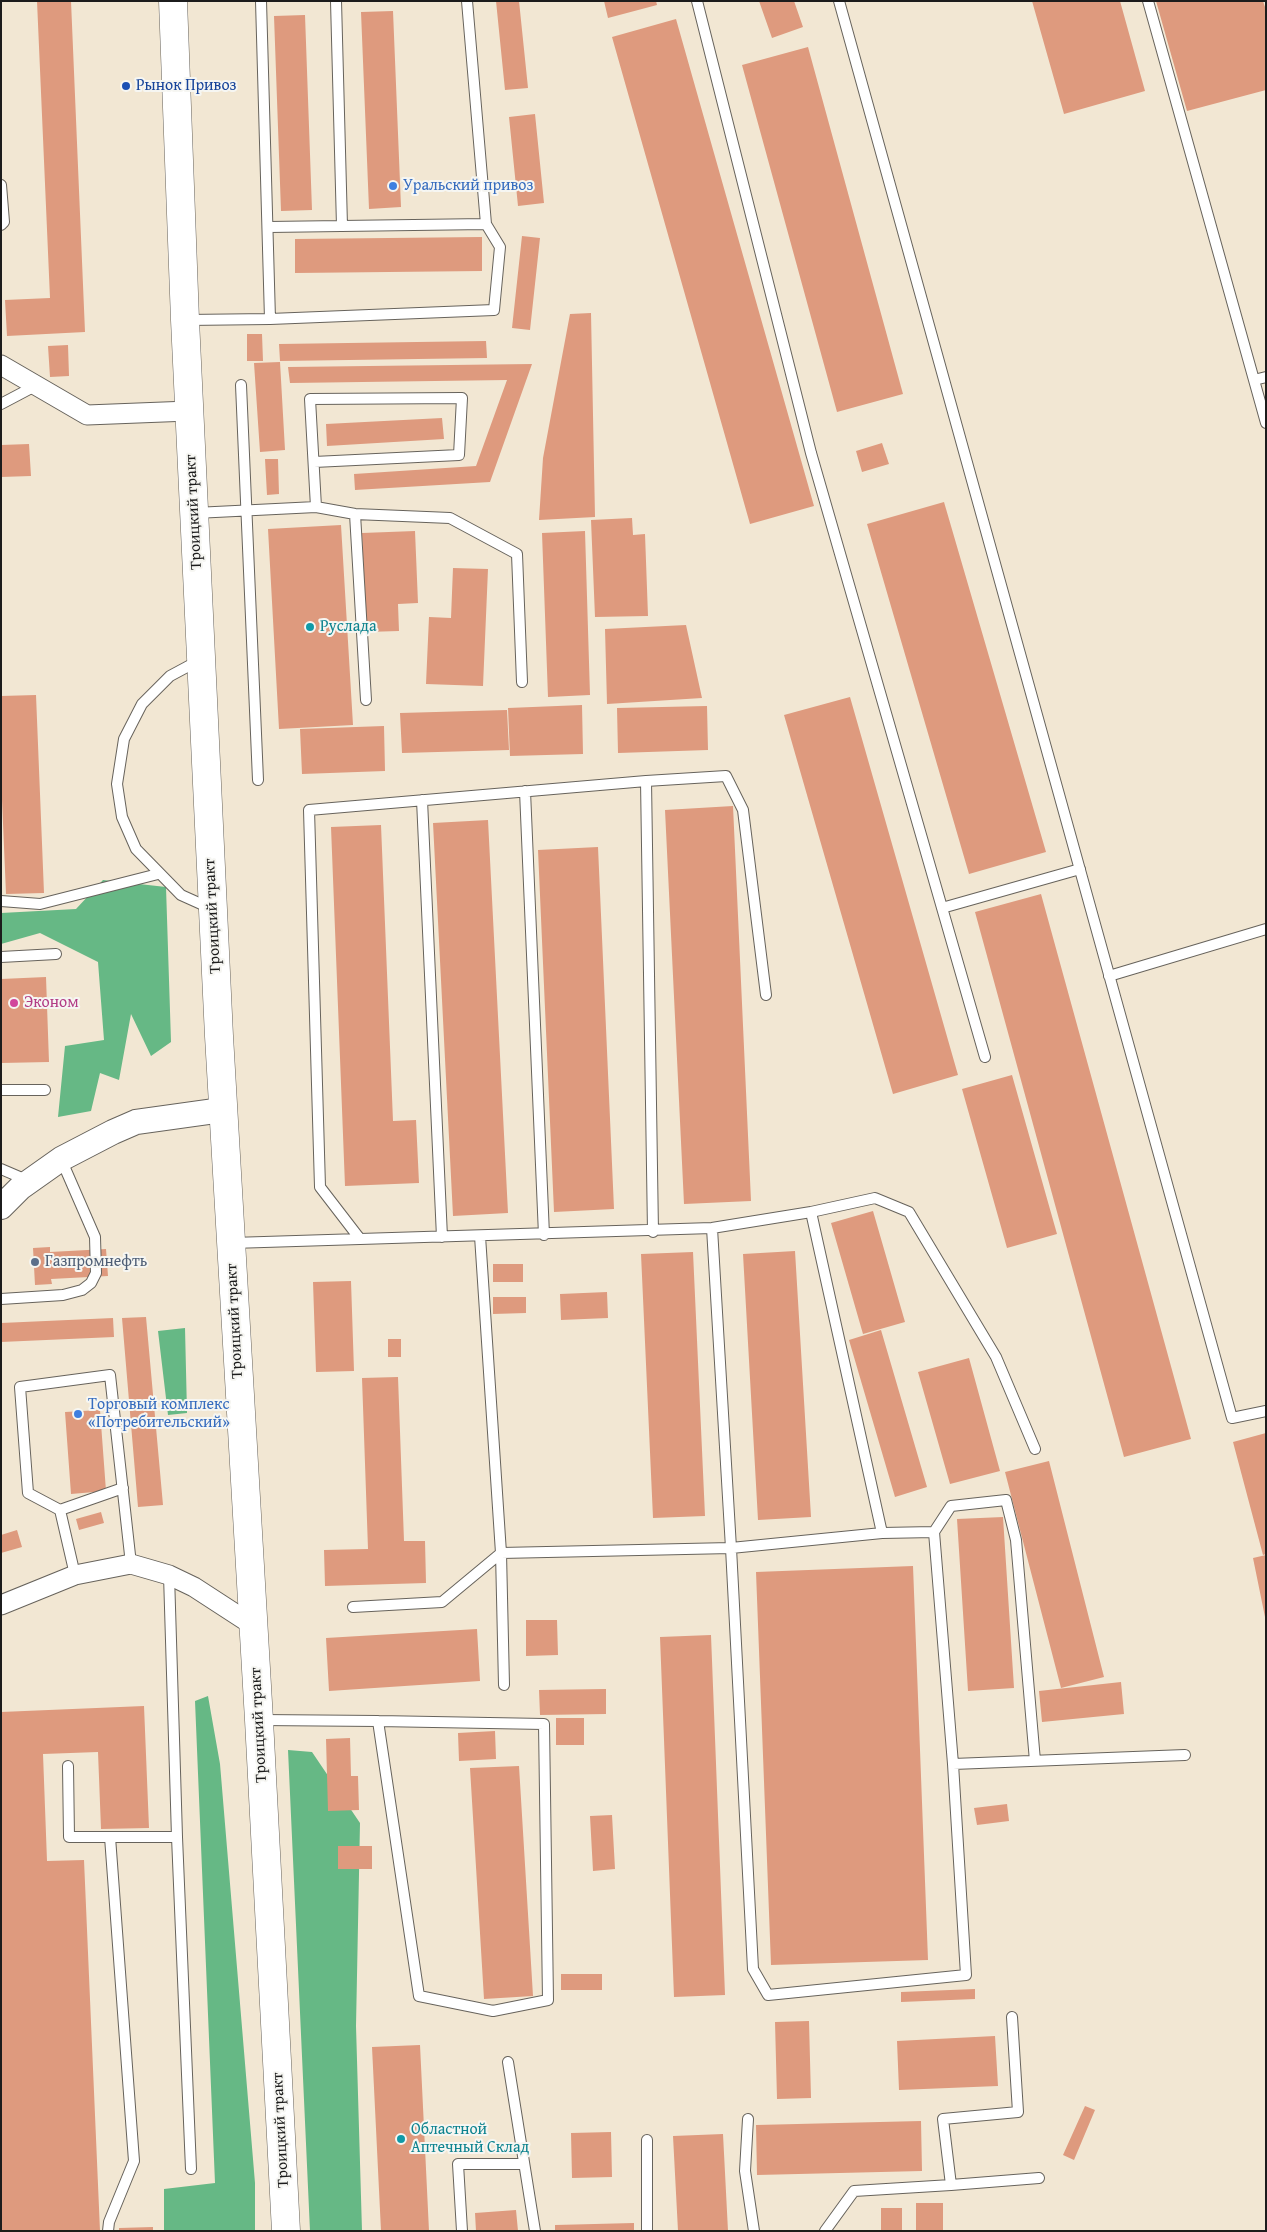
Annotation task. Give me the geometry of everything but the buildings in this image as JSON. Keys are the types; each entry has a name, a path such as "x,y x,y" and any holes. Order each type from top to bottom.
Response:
{"main road":[{"name":"Троицкий тракт","path":"173,1 189,411 222,1110 260,1720 286,2231"}],"street":[{"path":"1,365 37,384 87,415 189,411"},
{"path":"1,1208 17,1186 61,1159 136,1122 222,1110"},
{"path":"1,1606 75,1575 131,1564 169,1575 194,1587 254,1626"}],"lane":[{"path":"261,1 269,227 270,319"},
{"path":"336,1 342,226"},
{"path":"185,320 270,319 494,310 500,247 486,224 467,1"},
{"path":"697,1 811,453 985,1057"},
{"path":"839,1 1232,1418 1266,1411"},
{"path":"1148,1 1266,423"},
{"path":"1,185 4,222 1,225"},
{"path":"269,227 486,224"},
{"path":"1254,380 1266,376"},
{"path":"1,404 37,384"},
{"path":"241,385 258,780"},
{"path":"314,462 459,455 462,398 310,398 316,507"},
{"path":"194,513 316,507 355,514 450,518 517,554 522,682"},
{"path":"355,514 366,700"},
{"path":"202,660 170,676 142,704 124,739 117,784 122,817 136,849 158,874 181,895 213,909"},
{"path":"360,1240 320,1186 309,810 646,781 726,776 743,810 766,995"},
{"path":"646,781 652,1232"},
{"path":"525,791 544,1235"},
{"path":"422,800 442,1237"},
{"path":"942,908 1080,869"},
{"path":"1,901 40,904 158,874"},
{"path":"1109,976 1266,929"},
{"path":"1,957 56,954"},
{"path":"1,1090 45,1090"},
{"path":"1,1299 63,1295 82,1290 91,1283 96,1273 95,1237 61,1159"},
{"path":"1,1169 17,1186"},
{"path":"230,1243 652,1232 712,1228 812,1212 875,1198 909,1212 996,1357 1035,1449"},
{"path":"812,1212 882,1533"},
{"path":"712,1228 753,1969 768,1995 966,1975 953,1764 934,1532 951,1506 1006,1500 1016,1540 1035,1761"},
{"path":"480,1236 501,1553 504,1685"},
{"path":"124,1488 60,1510 28,1494 20,1387 110,1376 124,1488 131,1564"},
{"path":"60,1510 75,1575"},
{"path":"353,1607 442,1602 501,1553 731,1548 882,1533 934,1532"},
{"path":"169,1575 177,1837 191,2169"},
{"path":"260,1720 378,1721 544,1724 548,2000 492,2011 419,1996 378,1721"},
{"path":"953,1764 1185,1755"},
{"path":"68,1766 70,1837 177,1837"},
{"path":"108,2231 109,2222 134,2161 110,1837"},
{"path":"951,2185 943,2119 1018,2112 1012,2017"},
{"path":"508,2062 534,2231"},
{"path":"748,2119 745,2172 754,2231"},
{"path":"646,2231 647,2140"},
{"path":"462,2231 458,2164 524,2164"},
{"path":"825,2231 854,2191 1039,2178"}],"green space":[{"path":"103,880 166,887 171,1042 151,1056 131,1014 119,1080 100,1073 91,1111 58,1117 65,1046 104,1040 98,962 40,933 1,944 1,913 76,909"},
{"path":"185,1328 187,1413 168,1415 158,1331"},
{"path":"208,1696 220,1764 255,2183 255,2231 164,2231 164,2189 215,2183 195,1701"},
{"path":"288,1750 312,1752 360,1823 356,2026 362,2231 310,2231"}],"place":[{"name":"Рынок Привоз","path":"126,86"},
{"name":"Уральский привоз","path":"393,186"},
{"name":"Руслада","path":"310,627"},
{"name":"Эконом","path":"14,1003"},
{"name":"Газпромнефть","path":"35,1262"},
{"name":"Торговый комплекс «Потребительский»","path":"78,1414"},
{"name":"Областной Аптечный Склад","path":"401,2139"}]}
